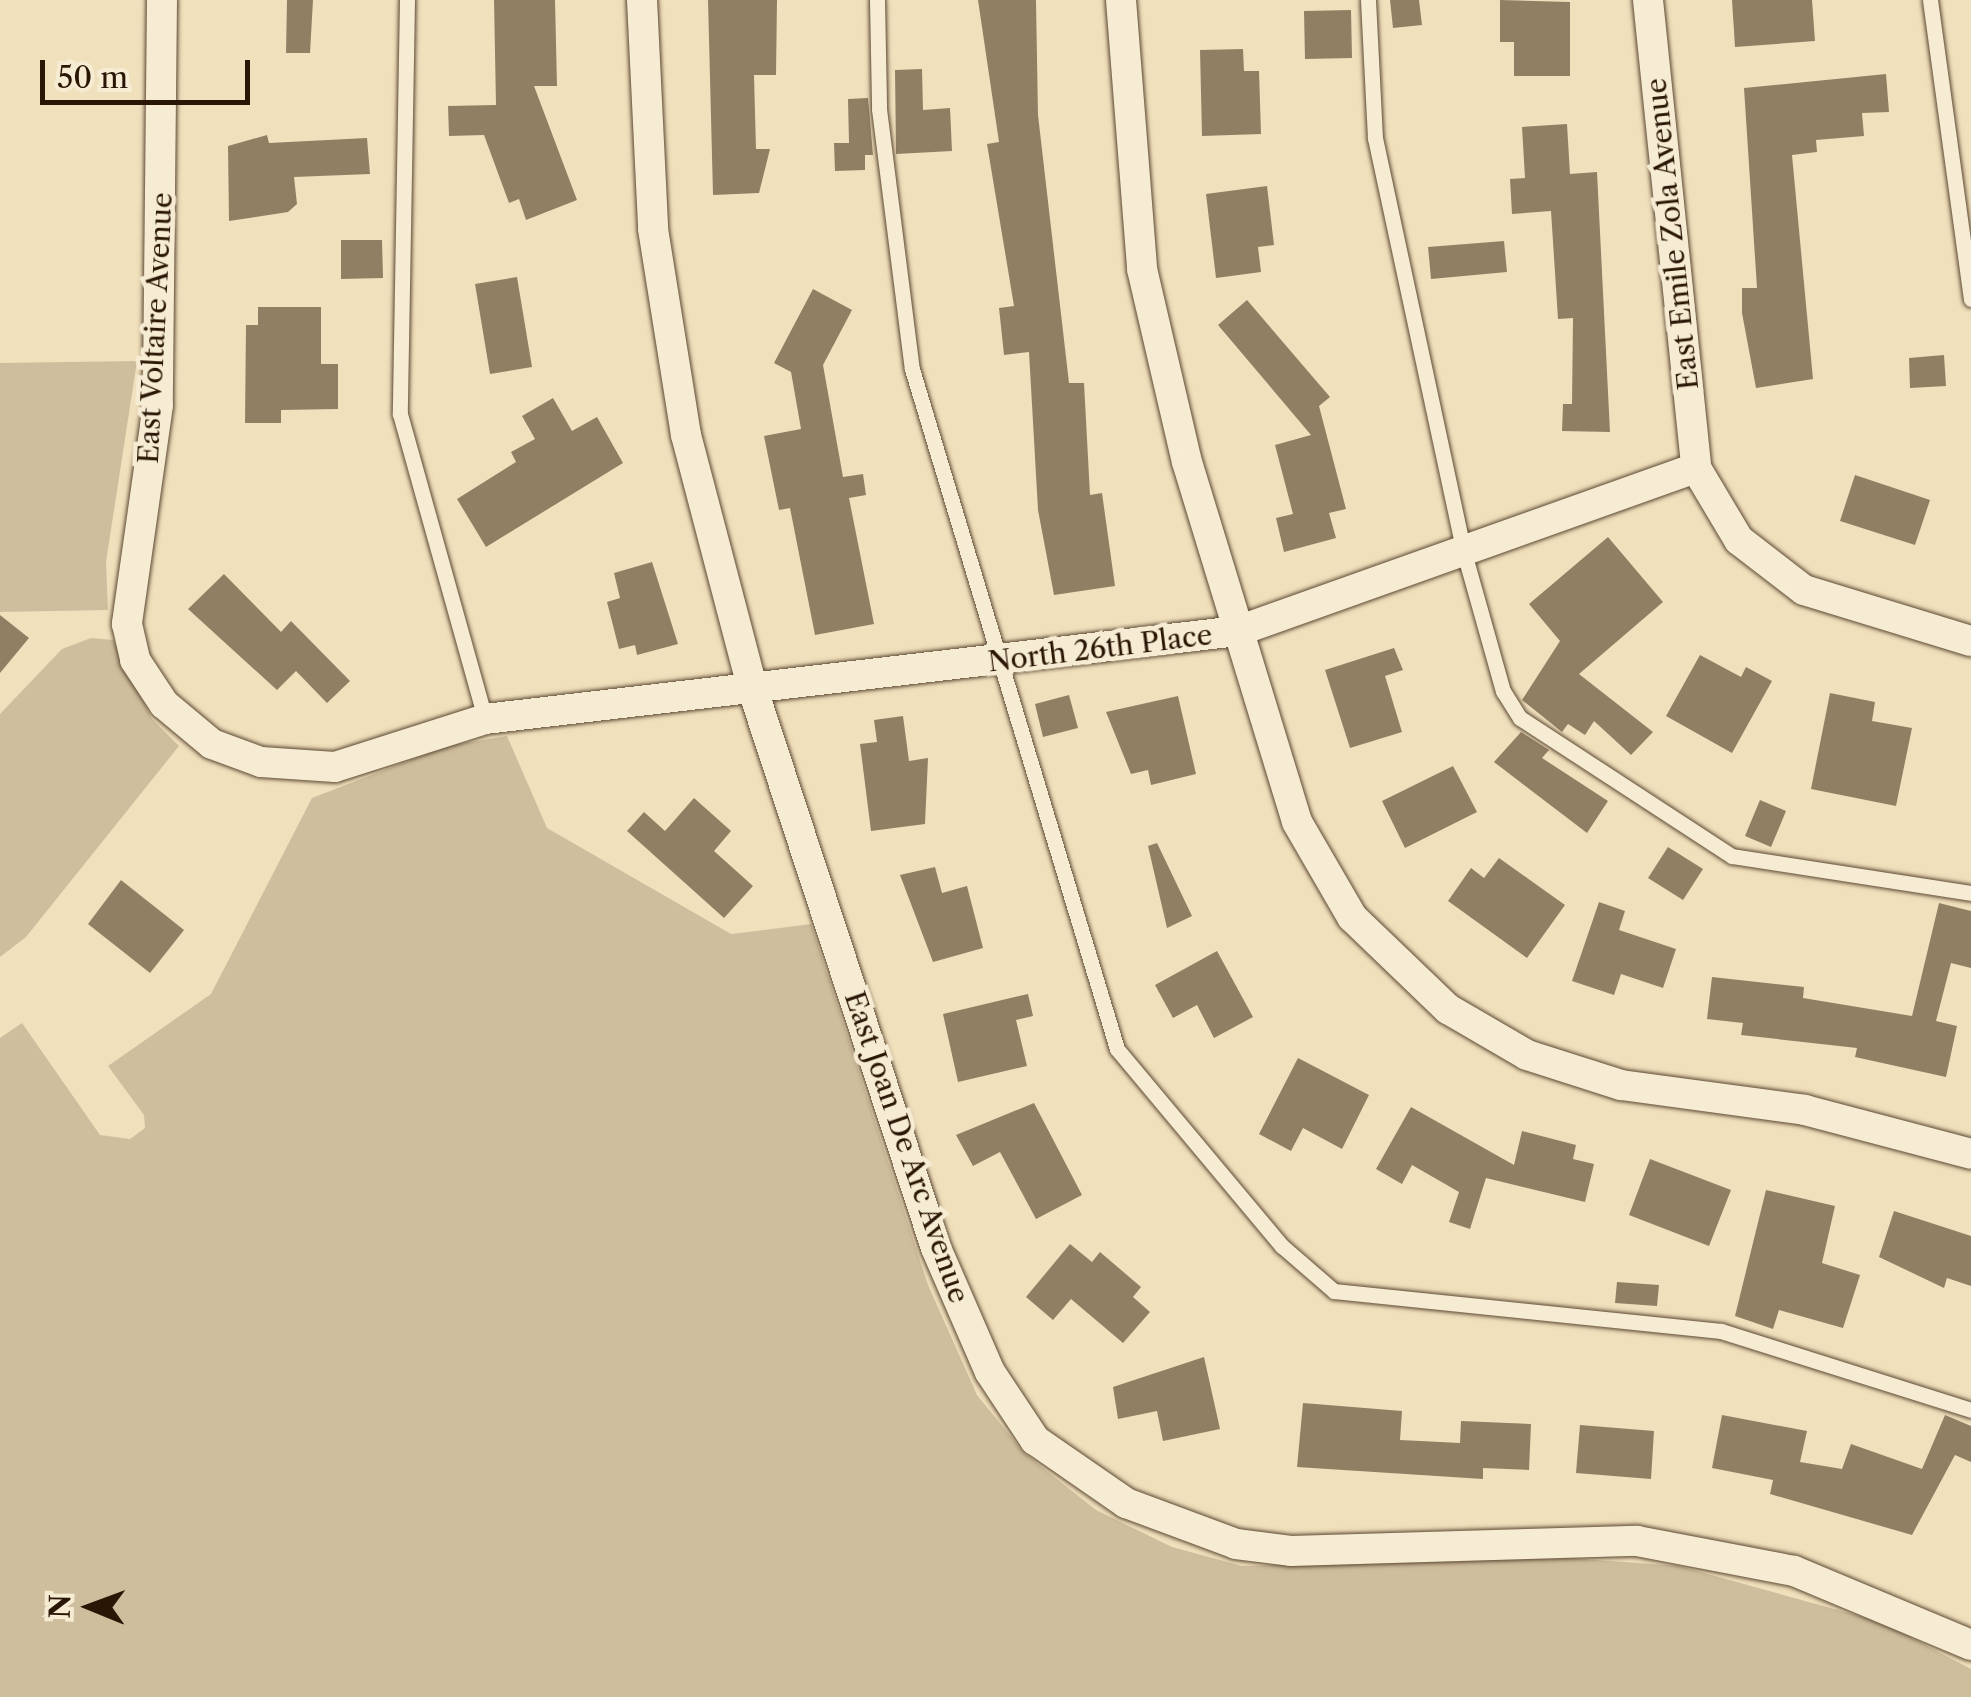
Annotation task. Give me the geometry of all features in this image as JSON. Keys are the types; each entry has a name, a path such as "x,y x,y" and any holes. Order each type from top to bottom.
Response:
{"street":[{"name":"East Voltaire Avenue","path":"162,0 158,405 126,585 136,660 164,704"},
{"name":"East Joan De Arc Avenue","path":"642,0 652,228 686,435 752,687 936,1248 990,1372 1035,1440 1126,1503 1236,1544 1291,1551 1637,1541 1794,1571 1971,1645"},
{"path":"1121,0 1142,270 1238,630 1319,866 1379,949 1448,1009 1526,1054 1622,1084 1805,1110 1971,1154"},
{"name":"East Emile Zola Avenue","path":"1648,0 1696,468"},
{"name":"North 26th Place","path":"164,704 212,744 302,769 364,760 485,719 1238,630 1696,468"},
{"path":"1696,468 1739,540 1804,590 1971,641"}],"lane":[{"path":"407,0 400,414 485,719"},
{"path":"877,0 880,109 912,370 1117,1049 1282,1246 1334,1292 1721,1331 1971,1410"},
{"path":"1368,0 1374,138 1463,549 1503,691 1520,718 1702,844 1732,856 1971,893"},
{"path":"1930,0 1971,299"}],"shaded area":[{"path":"137,361 106,562 108,610 0,612 0,363"},
{"path":"91,638 113,640 152,719 179,746 26,937 0,957 0,714 62,649"},
{"path":"507,736 547,828 731,934 811,924 928,1285 977,1395 1024,1453 1096,1510 1172,1547 1242,1566 1568,1558 1679,1566 1881,1622 1971,1669 1971,1697 0,1697 0,1038 22,1023 100,1135 130,1139 145,1128 144,1115 108,1066 211,994 312,798 447,746"}],"building":[{"path":"287,0 313,0 310,53 286,53"},
{"path":"494,0 555,0 557,86 534,86 577,200 526,220 519,199 509,203 484,135 449,136 448,106 496,105"},
{"path":"708,0 777,0 776,75 754,75 756,149 770,149 759,193 713,195"},
{"path":"978,0 1036,0 1038,115 1069,383 1084,383 1090,495 1102,493 1115,586 1054,595 1038,510 1029,352 1004,355 999,308 1014,306 987,144 999,142"},
{"path":"1390,0 1419,0 1422,25 1393,28"},
{"path":"1500,0 1570,2 1570,76 1514,76 1514,42 1500,42"},
{"path":"1732,0 1812,0 1815,41 1735,47"},
{"path":"1351,10 1352,58 1305,59 1304,11"},
{"path":"1243,49 1244,71 1259,71 1261,134 1202,136 1200,50"},
{"path":"922,69 923,110 950,108 952,151 896,154 895,70"},
{"path":"1886,74 1889,112 1862,113 1864,136 1816,140 1817,152 1792,155 1813,379 1756,388 1742,313 1742,288 1757,288 1744,88"},
{"path":"868,98 873,155 865,155 865,170 835,171 834,143 849,143 848,99"},
{"path":"1567,124 1570,174 1597,172 1610,432 1562,431 1563,404 1572,404 1573,318 1558,319 1551,211 1512,214 1510,179 1525,178 1522,127"},
{"path":"267,135 269,143 367,138 370,174 294,177 297,204 288,212 229,221 228,146"},
{"path":"1267,186 1274,245 1258,247 1261,272 1216,278 1206,194"},
{"path":"341,240 382,240 383,278 341,279"},
{"path":"1504,241 1507,272 1431,279 1428,247"},
{"path":"517,277 532,367 490,374 475,284"},
{"path":"813,289 852,310 823,365 843,477 863,474 866,495 849,498 874,624 815,635 790,508 779,510 764,436 801,429 791,372 774,363"},
{"path":"1247,300 1330,397 1319,406 1346,509 1329,513 1336,538 1284,552 1276,518 1293,514 1275,445 1311,435 1218,325"},
{"path":"258,307 321,307 321,364 338,364 338,409 281,410 281,423 245,423 246,325 258,325"},
{"path":"1944,355 1946,386 1910,388 1909,358"},
{"path":"553,398 572,431 597,417 623,463 486,547 457,499 516,462 511,452 535,439 522,416"},
{"path":"1855,475 1930,500 1915,545 1840,521"},
{"path":"1608,537 1663,602 1579,674 1653,732 1631,755 1594,721 1585,735 1568,724 1562,732 1522,700 1560,641 1529,604"},
{"path":"652,562 678,644 637,655 635,645 619,649 607,602 620,598 614,573"},
{"path":"224,574 281,632 291,621 350,681 327,703 296,671 277,690 188,609"},
{"path":"0,615 29,638 0,673"},
{"path":"1394,648 1403,670 1385,676 1402,732 1350,748 1325,670"},
{"path":"1700,655 1741,677 1746,667 1772,681 1732,753 1666,716"},
{"path":"1830,693 1875,702 1872,721 1912,728 1896,806 1811,789"},
{"path":"1069,695 1078,728 1043,737 1035,704"},
{"path":"1178,696 1196,774 1151,785 1148,770 1131,774 1106,712"},
{"path":"903,716 909,761 928,758 925,824 871,831 860,744 877,742 874,720"},
{"path":"1521,732 1549,750 1542,758 1608,801 1587,833 1494,762"},
{"path":"1453,766 1477,812 1405,848 1382,801"},
{"path":"694,798 731,831 714,851 753,886 724,918 627,831 644,812 665,831"},
{"path":"1760,800 1786,811 1771,847 1745,836"},
{"path":"1157,843 1192,916 1167,928 1148,846"},
{"path":"1668,847 1703,869 1683,900 1648,878"},
{"path":"1499,858 1565,905 1527,958 1448,901 1471,868 1484,878"},
{"path":"935,867 942,893 967,886 983,948 933,962 900,875"},
{"path":"121,880 184,930 150,973 88,924"},
{"path":"1599,902 1625,911 1619,930 1676,949 1663,988 1621,974 1614,995 1572,981"},
{"path":"1939,903 1971,911 1971,968 1951,963 1936,1021 1957,1026 1946,1077 1855,1057 1857,1048 1741,1035 1743,1023 1707,1019 1712,977 1804,987 1803,998 1912,1016"},
{"path":"1217,951 1253,1017 1214,1038 1197,1005 1173,1018 1155,985"},
{"path":"1028,994 1033,1016 1016,1020 1027,1066 958,1082 943,1014"},
{"path":"1298,1058 1369,1095 1342,1149 1303,1128 1291,1151 1259,1134"},
{"path":"1034,1103 1082,1195 1036,1219 1000,1152 973,1166 956,1135"},
{"path":"1411,1107 1514,1165 1522,1131 1576,1145 1573,1159 1594,1164 1585,1202 1486,1178 1470,1229 1449,1222 1459,1192 1412,1165 1402,1184 1376,1169"},
{"path":"1650,1159 1731,1190 1709,1246 1629,1215"},
{"path":"1766,1190 1835,1206 1822,1263 1860,1275 1843,1328 1779,1310 1773,1329 1735,1316"},
{"path":"1894,1211 1971,1236 1971,1286 1947,1278 1944,1288 1879,1257"},
{"path":"1070,1244 1092,1262 1100,1252 1141,1287 1133,1297 1150,1312 1123,1343 1071,1299 1053,1320 1026,1297"},
{"path":"1617,1282 1659,1285 1657,1306 1615,1303"},
{"path":"1204,1357 1220,1429 1163,1441 1157,1411 1118,1419 1113,1387"},
{"path":"1303,1403 1402,1411 1400,1440 1460,1443 1461,1421 1531,1424 1529,1470 1483,1468 1483,1479 1297,1467"},
{"path":"1722,1415 1807,1431 1800,1462 1842,1469 1851,1444 1922,1469 1945,1415 1971,1426 1971,1462 1955,1455 1912,1535 1770,1494 1773,1480 1712,1468"},
{"path":"1580,1425 1654,1431 1651,1479 1576,1473"}]}
